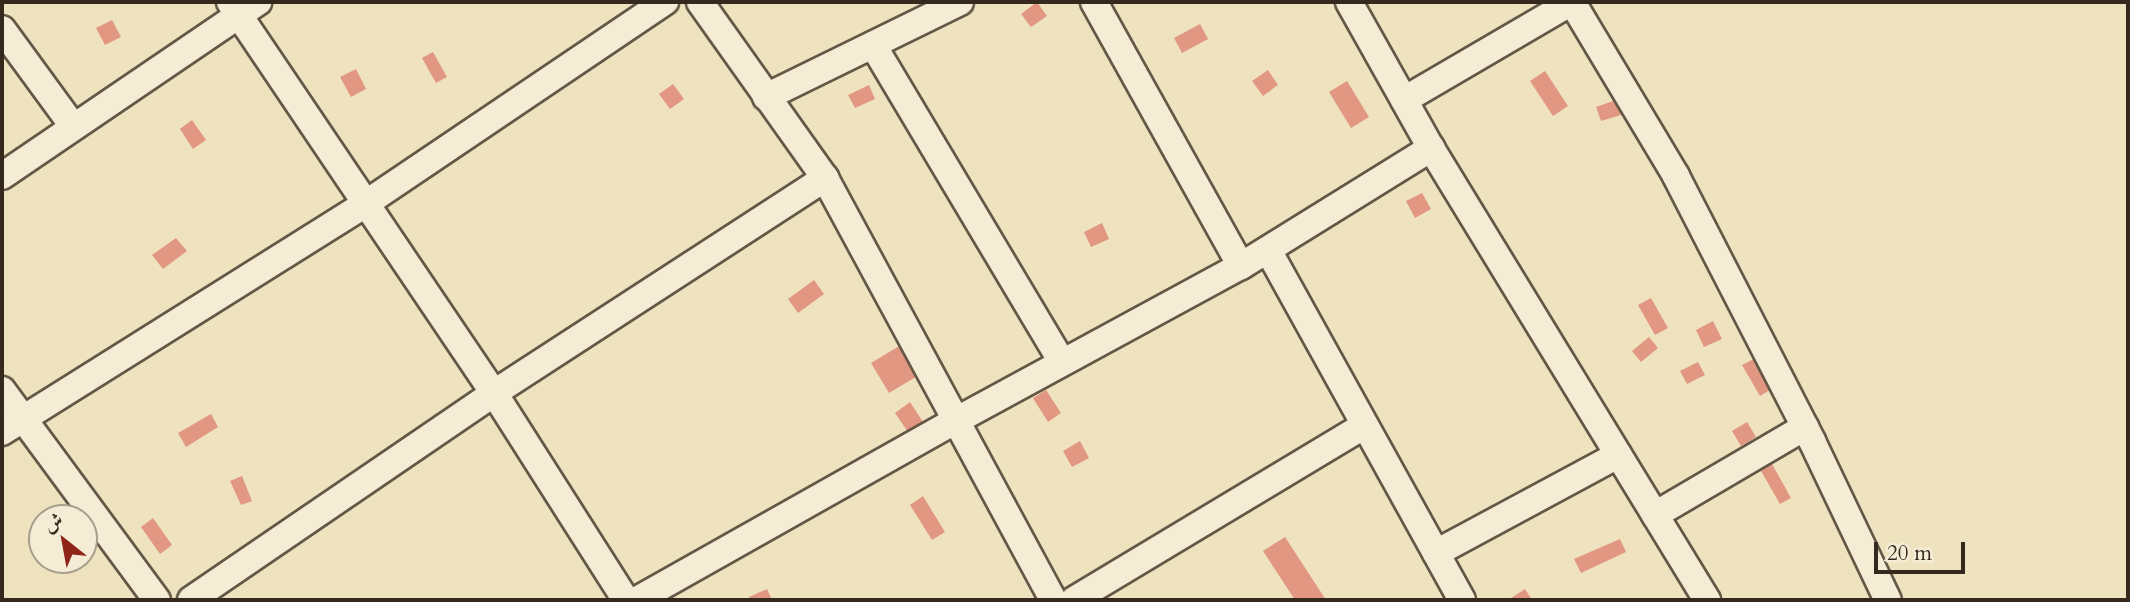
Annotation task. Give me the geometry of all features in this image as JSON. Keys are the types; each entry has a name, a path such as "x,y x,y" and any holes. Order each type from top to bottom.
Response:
{"street":[{"path":"13,425 365,204 665,2"},
{"path":"700,2 825,178 1053,600"},
{"path":"766,97 960,2"},
{"path":"1094,2 1241,266"},
{"path":"1349,2 1432,148 1707,600"},
{"path":"1404,100 1572,2 1676,176 1805,427 1888,600"},
{"path":"2,176 242,7 365,204 494,393 626,600"},
{"path":"2,29 73,126"},
{"path":"873,45 1062,362"},
{"path":"637,600 957,420 1241,266 1432,148"},
{"path":"191,600 494,393 825,178"},
{"path":"1268,250 1462,600"},
{"path":"2,390 13,425 157,600"},
{"path":"1074,600 1364,426"},
{"path":"1655,515 1805,427"},
{"path":"1436,553 1618,455"}],"building":[{"path":"1037,2 1047,16 1031,27 1021,14"},
{"path":"112,20 121,37 105,45 96,28"},
{"path":"1200,24 1208,39 1182,53 1174,38"},
{"path":"433,52 447,77 436,83 422,58"},
{"path":"356,69 366,89 351,97 340,77"},
{"path":"1268,70 1278,85 1263,96 1252,81"},
{"path":"1545,71 1568,106 1553,116 1530,81"},
{"path":"1347,81 1369,117 1351,128 1329,92"},
{"path":"673,84 684,99 670,109 659,94"},
{"path":"869,85 875,99 855,108 848,95"},
{"path":"1616,100 1621,115 1601,121 1596,107"},
{"path":"192,120 206,140 193,149 180,129"},
{"path":"1422,193 1431,209 1415,218 1406,201"},
{"path":"1102,223 1109,239 1091,247 1084,232"},
{"path":"176,238 187,251 163,269 152,255"},
{"path":"814,280 824,294 798,313 788,299"},
{"path":"1651,298 1668,328 1655,335 1638,305"},
{"path":"1713,321 1722,339 1704,347 1696,330"},
{"path":"1649,337 1658,348 1641,362 1632,351"},
{"path":"901,345 919,375 889,393 871,363"},
{"path":"1756,358 1773,388 1760,396 1742,365"},
{"path":"1698,362 1705,375 1687,384 1680,371"},
{"path":"1046,390 1061,413 1048,422 1033,398"},
{"path":"910,402 923,422 908,432 895,413"},
{"path":"211,414 218,427 186,447 178,433"},
{"path":"1747,422 1756,437 1741,446 1732,431"},
{"path":"1080,441 1089,458 1072,467 1063,451"},
{"path":"1772,464 1791,498 1780,504 1761,471"},
{"path":"242,476 252,501 241,505 230,481"},
{"path":"923,496 945,532 932,540 910,505"},
{"path":"153,518 172,545 160,554 141,527"},
{"path":"1285,537 1326,600 1295,600 1263,551"},
{"path":"1620,539 1626,552 1581,573 1574,559"},
{"path":"767,589 772,600 751,600 749,597"},
{"path":"1525,589 1532,600 1508,600"}]}
